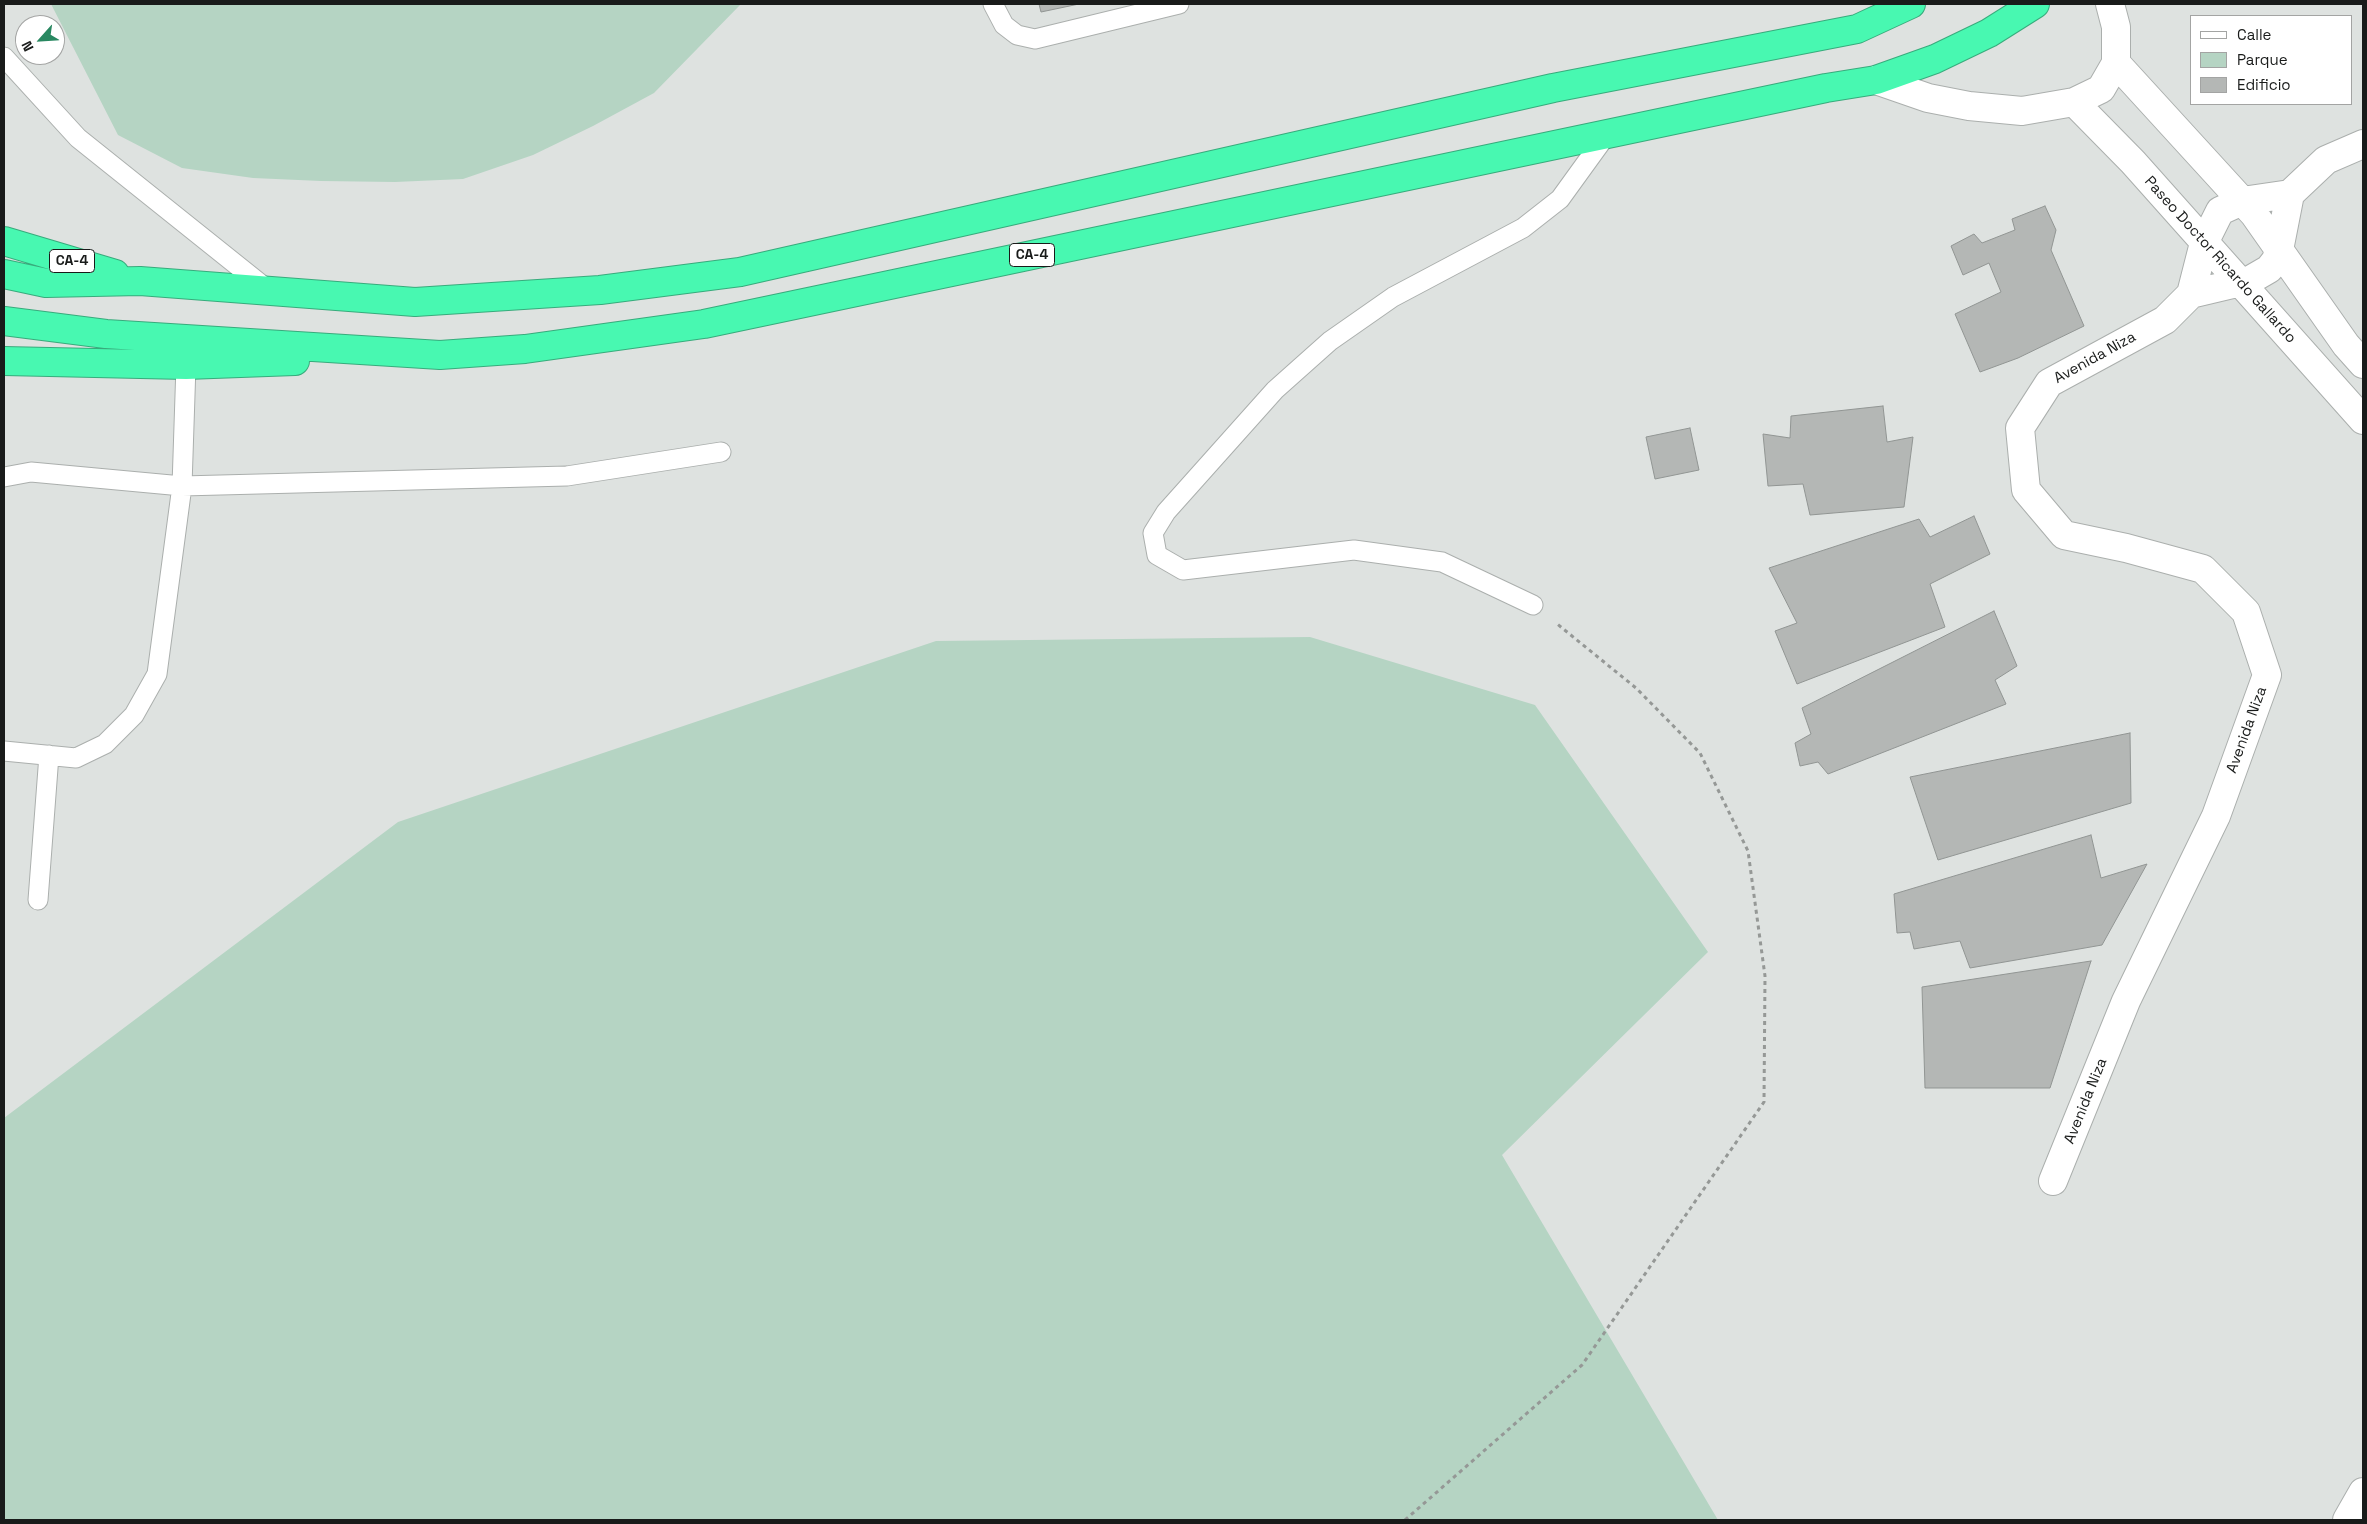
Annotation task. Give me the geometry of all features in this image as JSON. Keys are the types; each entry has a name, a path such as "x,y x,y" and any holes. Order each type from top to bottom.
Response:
{"highway":[{"name":"CA-4","path":"4,241 140,281 415,302 600,290 740,272 1553,88 1857,29 1911,4"},
{"name":"CA-4","path":"4,321 106,334 440,355 525,349 704,324 1826,88 1876,80 1935,59 1989,33 2035,4"},
{"path":"4,274 46,283 140,281"},
{"path":"4,361 186,365 440,355"}],"street":[{"path":"1876,80 1928,98 1969,106 2022,111 2074,102 2101,89 2116,63 2116,27 2110,4"},
{"path":"2116,63 2242,201 2346,345 2363,364"},
{"name":"Paseo Doctor Ricardo Gallardo","path":"2074,102 2133,162 2363,420"},
{"path":"2290,194 2279,250 2269,269 2260,276 2191,294 2204,243 2220,211 2242,201 2290,194 2326,160 2363,144"},
{"name":"Avenida Niza","path":"2053,1181 2126,1001 2216,816 2267,675 2246,612 2203,570 2126,548 2064,535 2026,490 2020,428 2049,383 2165,320 2191,294"},
{"path":"2347,1520 2363,1492"}],"lane":[{"path":"992,4 1004,25 1017,35 1035,39 1179,4"},
{"path":"4,57 78,138 268,290"},
{"path":"1533,604 1442,562 1354,550 1183,570 1157,555 1153,533 1166,512 1274,390 1330,341 1393,297 1523,228 1560,199 1607,134"},
{"path":"4,751 76,758 105,744 134,715 158,674 182,486 186,365"},
{"path":"4,477 31,472 182,486 567,476 722,452"},
{"path":"38,900 49,755"}],"path":[{"path":"1405,1520 1582,1365 1764,1102 1765,976 1748,851 1700,753 1636,688 1533,604"}],"green space":[{"path":"51,4 741,4 654,93 593,126 533,155 463,179 395,182 253,178 182,168 118,135 65,31 65,15 57,15"},
{"path":"1310,637 1535,705 1708,952 1502,1155 1718,1520 4,1520 4,1118 398,822 936,641"}],"building":[{"path":"1039,4 1079,4 1041,12"},
{"path":"2045,206 2056,230 2051,250 2084,326 2018,358 1980,372 1955,314 2001,292 1989,263 1963,275 1951,246 1974,234 1982,243 2015,230 2012,219"},
{"path":"1883,406 1887,442 1913,437 1904,507 1810,515 1803,484 1768,486 1763,434 1790,438 1791,416"},
{"path":"1690,428 1699,470 1655,479 1646,437"},
{"path":"1974,516 1990,554 1930,584 1945,627 1797,684 1775,631 1797,623 1769,568 1919,519 1930,537"},
{"path":"1994,611 2017,666 1995,680 2006,704 1828,774 1818,762 1800,766 1795,743 1811,734 1802,708"},
{"path":"2130,733 2131,803 1938,860 1910,777"},
{"path":"2091,835 2101,878 2147,864 2102,945 1970,968 1960,941 1914,949 1910,932 1897,933 1894,894"},
{"path":"2091,961 2050,1088 1925,1088 1922,987"}]}
